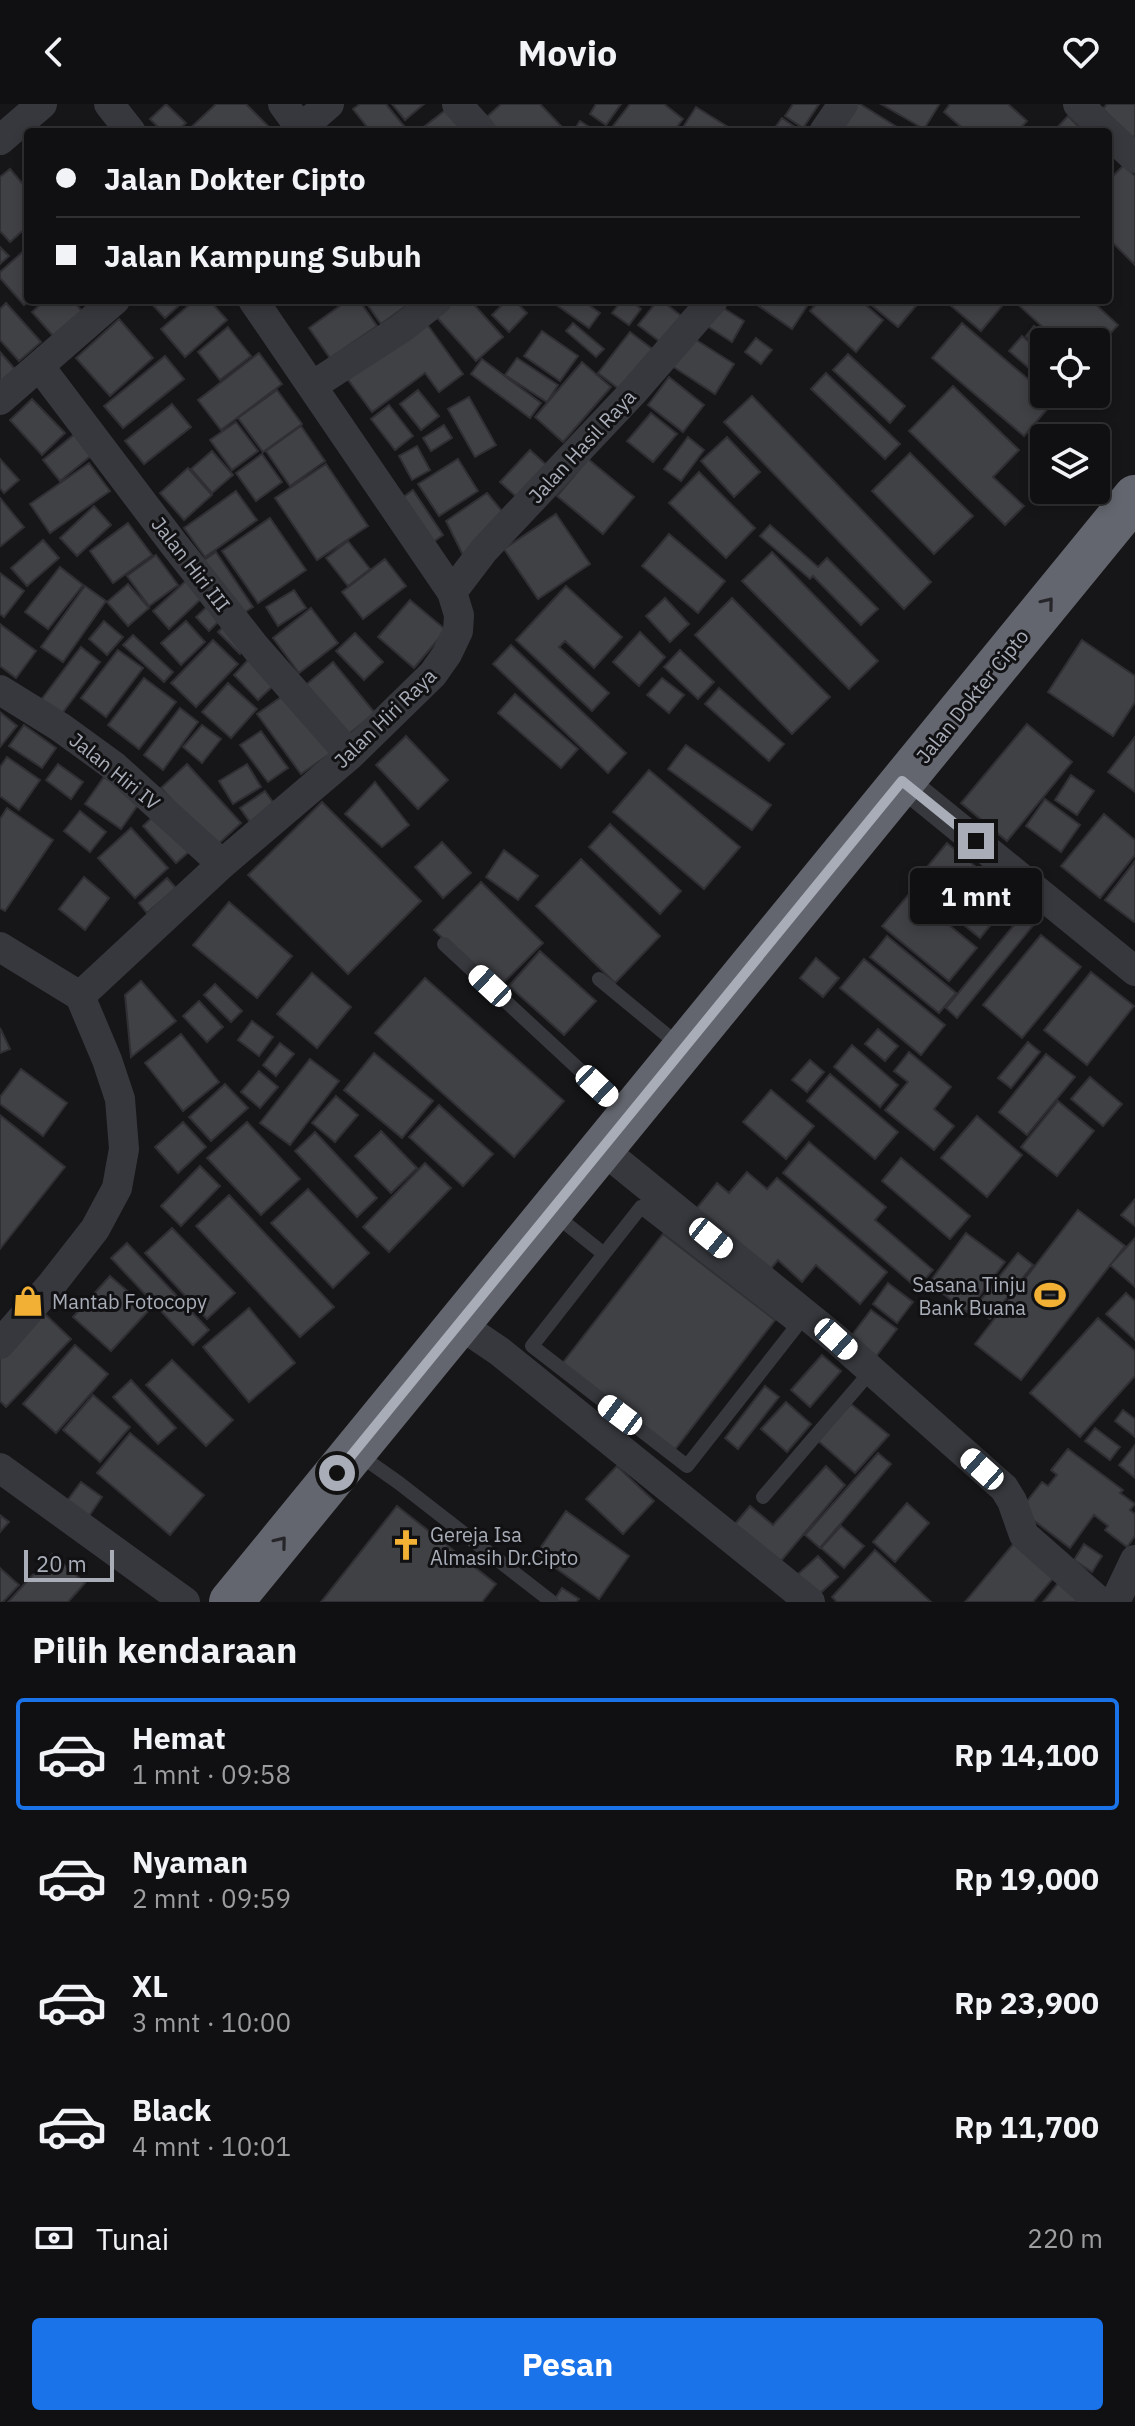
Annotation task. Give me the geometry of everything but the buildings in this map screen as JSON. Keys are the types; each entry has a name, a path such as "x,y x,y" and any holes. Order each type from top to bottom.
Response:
{"highway":[{"name":"Jalan Dokter Cipto","path":"231,1602 1135,497"}],"street":[{"path":"0,140 42,104"},
{"path":"109,104 128,128"},
{"path":"283,104 298,128"},
{"path":"301,128 329,104"},
{"path":"457,104 478,128"},
{"path":"827,128 843,104"},
{"path":"1078,104 1104,128"},
{"path":"1112,136 1135,158"},
{"path":"0,400 111,304"},
{"name":"Jalan Hiri Raya","path":"80,996 222,864 350,755 433,674 458,631 459,615 452,592 256,304"},
{"path":"312,386 402,328 432,304"},
{"name":"Jalan Hasil Raya","path":"452,592 484,550 634,391 703,304"},
{"name":"Jalan Hiri III","path":"40,367 256,648 350,755"},
{"name":"Jalan Hiri IV","path":"0,690 60,727 115,767 222,864"},
{"path":"902,781 1135,971"},
{"path":"0,947 80,996 120,1099 124,1149 117,1188 95,1229 0,1344"},
{"path":"616,1132 836,1339 1004,1488 1024,1535 1100,1602"},
{"path":"459,1324 499,1351 777,1592 810,1602"},
{"path":"0,1468 185,1602"},
{"path":"1115,1602 1135,1560"}],"lane":[{"path":"444,944 616,1132"},
{"path":"599,979 684,1049"},
{"path":"641,1207 796,1327 687,1466 532,1346 604,1254 641,1207"},
{"path":"550,1212 604,1254"},
{"path":"763,1497 872,1370"},
{"path":"355,1451 552,1602"}],"place":[{"name":"Sasana Tinju Bank Buana","path":"1050,1295"},
{"name":"Mantab Fotocopy","path":"28,1301"},
{"name":"Gereja Isa Almasih Dr.Cipto","path":"406,1545"}],"route":[{"path":"337,1473 902,781 976,841"}]}
